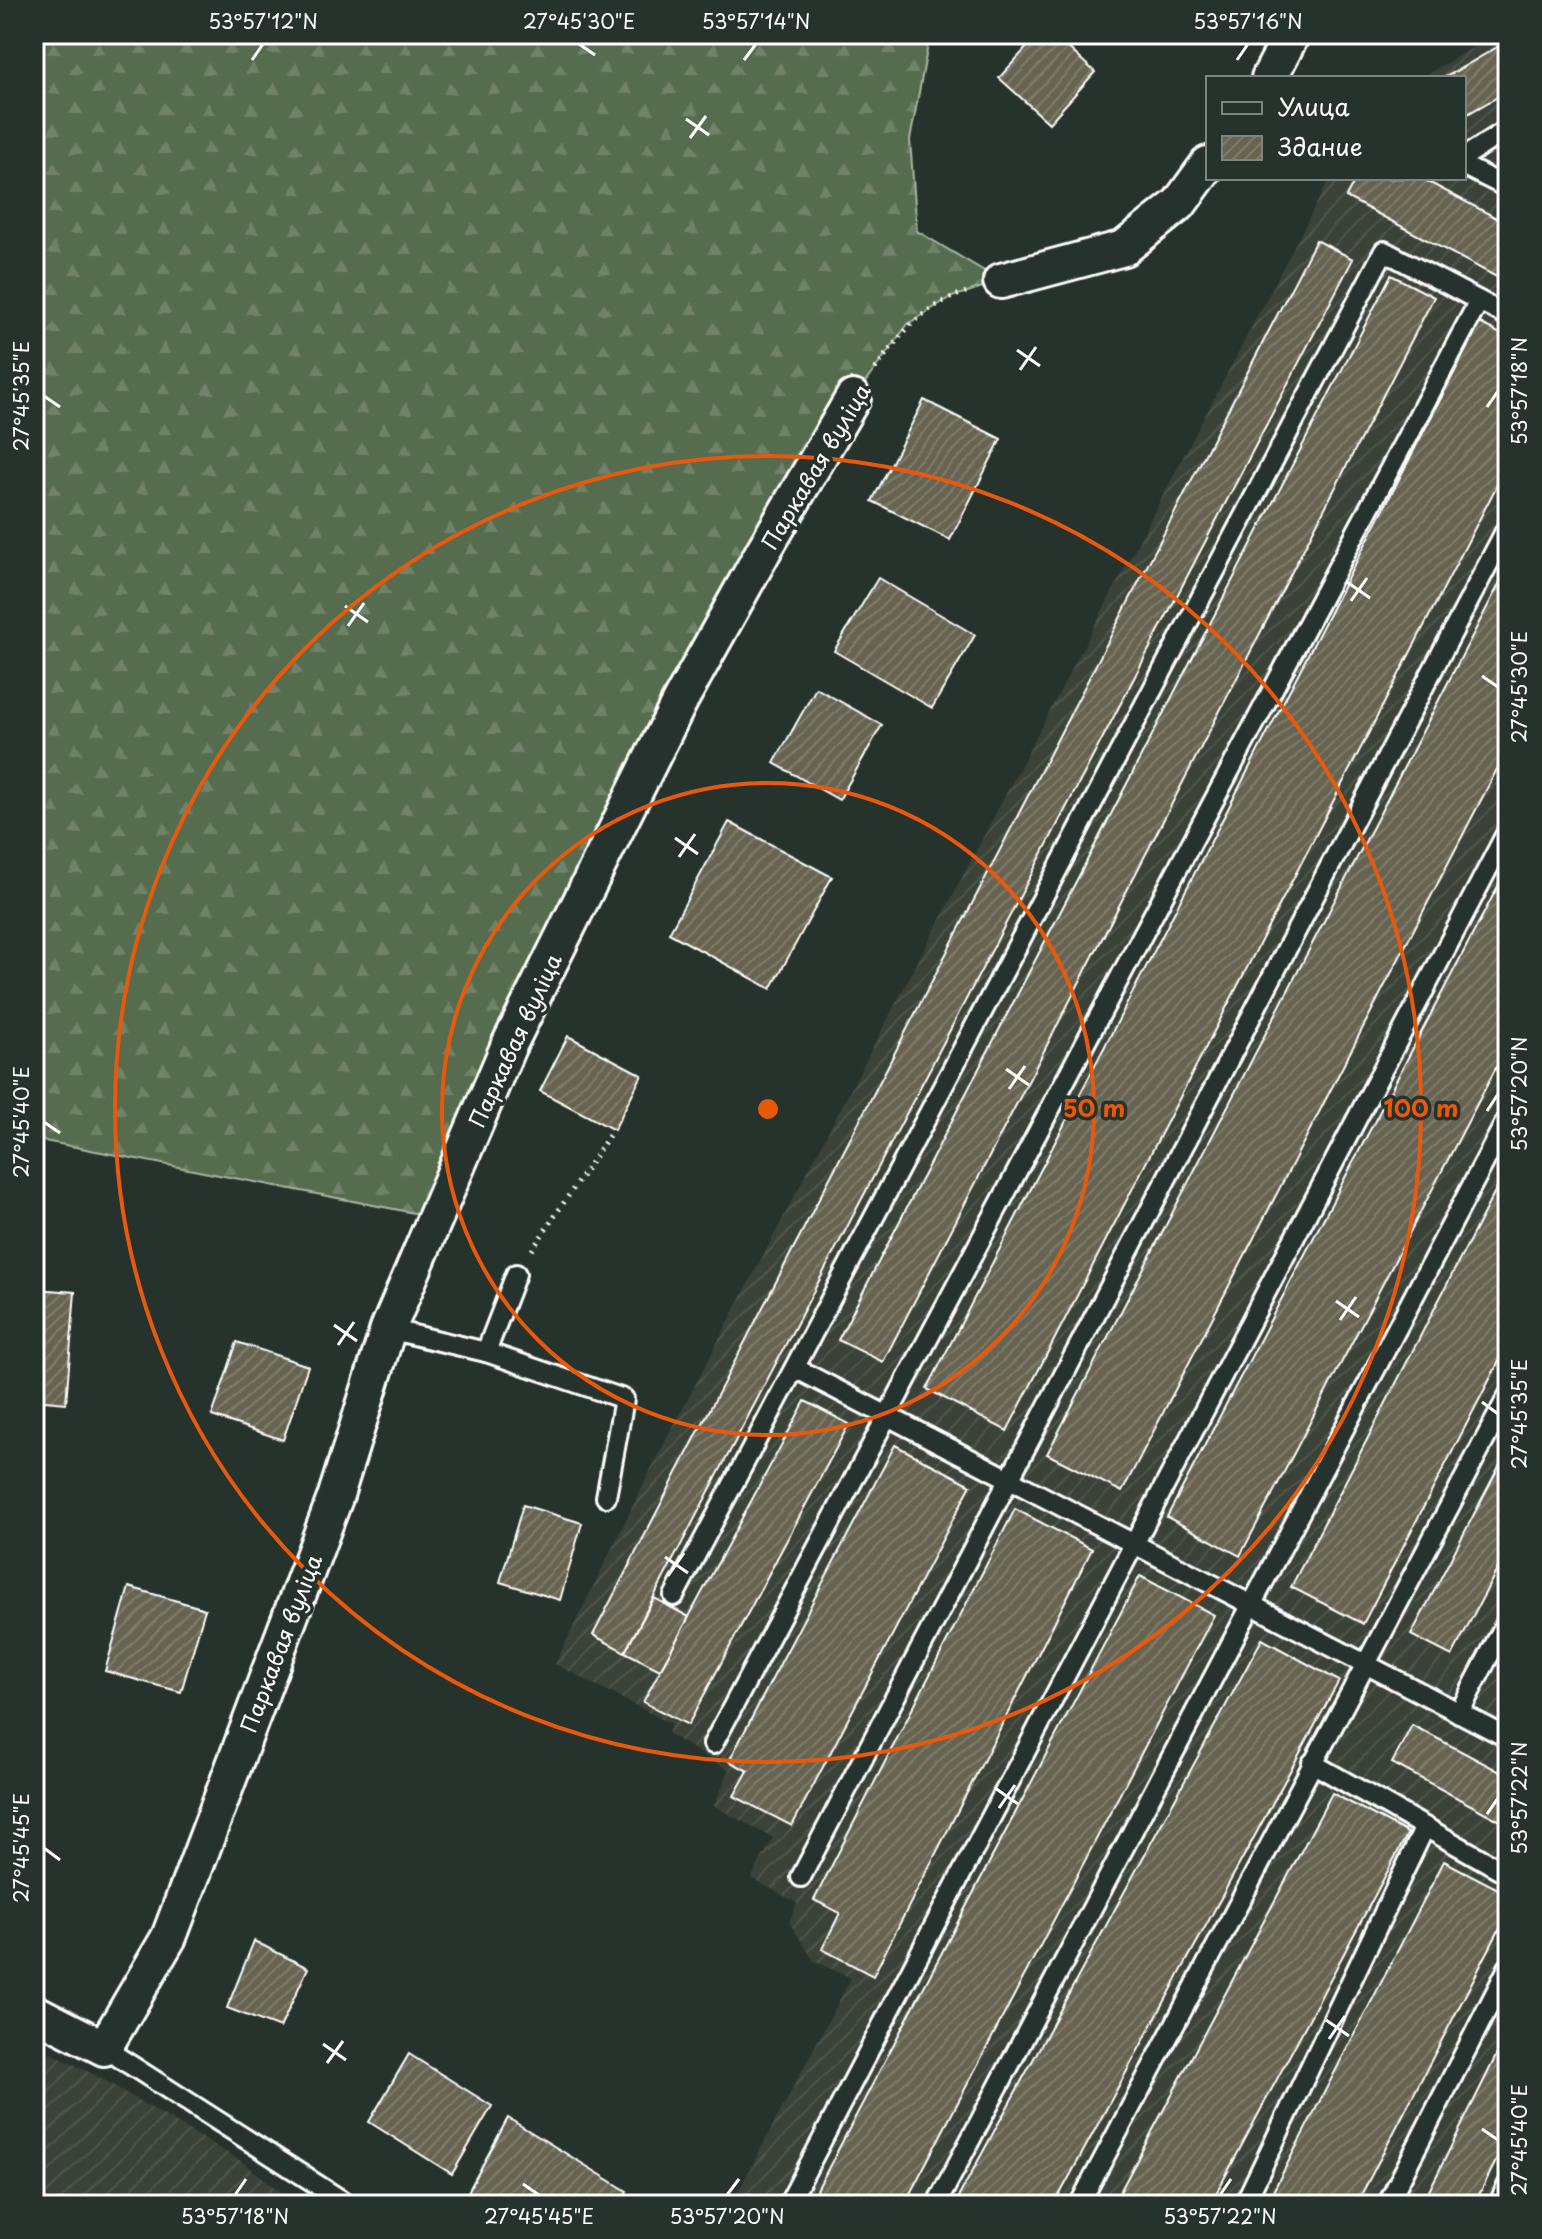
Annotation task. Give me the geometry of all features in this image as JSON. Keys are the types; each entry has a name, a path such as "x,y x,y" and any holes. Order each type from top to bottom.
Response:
{"street":[{"path":"1270,76 1292,34"},
{"path":"1001,281 1124,248 1179,204 1206,167"},
{"name":"Паркавая вуліца","path":"104,2048 169,1937 335,1498 388,1329 508,1047 680,701 853,398"},
{"path":"34,2012 104,2048"}],"lane":[{"path":"1466,156 1508,129"},
{"path":"1466,167 1508,188"},
{"path":"674,1596 1384,251 1508,316"},
{"path":"713,1744 1479,301"},
{"path":"801,1877 1508,526"},
{"path":"788,2205 1508,830"},
{"path":"936,2205 1508,1117"},
{"path":"486,1352 516,1274"},
{"path":"388,1329 486,1352 624,1399 606,1497"},
{"path":"795,1368 1508,1738"},
{"path":"1079,2205 1508,1396"},
{"path":"1459,1713 1508,1619"},
{"path":"1312,1763 1508,1874"},
{"path":"1244,2205 1425,1827"},
{"path":"1387,2205 1508,1968"},
{"path":"104,2048 349,2205"},
{"path":"1498,2205 1508,2184"}],"path":[{"name":"Паркавая вуліца","path":"853,398 908,324 949,298 1001,281"},
{"path":"516,1274 610,1134"}],"shaded area":[{"path":"1497,34 1508,34 1508,2205 731,2205 851,1978 814,1961 789,1922 797,1903 751,1878 773,1838 714,1806 729,1770 668,1734 671,1724 555,1664 653,1465 1329,180 1466,180 1466,76 1424,76"},
{"path":"34,2045 99,2077 241,2161 299,2205 34,2205"}],"green space":[{"path":"34,34 930,34 910,140 917,231 1001,281 949,298 908,324 853,399 435,1217 34,1139"}],"building":[{"path":"1039,34 1053,34 1095,72 1049,123 999,78"},
{"path":"1508,41 1508,91 1466,115 1466,76 1447,76"},
{"path":"1355,180 1425,180 1508,224 1508,283 1346,197"},
{"path":"1316,240 1353,259 625,1652 593,1635"},
{"path":"1391,275 1434,297 883,1362 838,1340"},
{"path":"1480,323 1508,338 1508,464 1007,1431 927,1389"},
{"path":"924,400 1001,439 950,540 872,501"},
{"path":"1508,567 1508,748 1122,1492 1047,1454"},
{"path":"878,578 975,635 932,708 834,651"},
{"path":"816,688 882,725 839,800 774,763"},
{"path":"729,822 832,877 771,989 669,933"},
{"path":"1508,867 1508,1045 1240,1556 1167,1517"},
{"path":"568,1036 642,1075 614,1130 540,1091"},
{"path":"1508,1166 1508,1344 1363,1624 1291,1587"},
{"path":"34,1289 75,1292 66,1403 34,1400"},
{"path":"237,1342 308,1366 283,1440 212,1416"},
{"path":"805,1401 849,1424 688,1725 643,1702"},
{"path":"895,1445 971,1485 792,1826 734,1796 748,1771 729,1761"},
{"path":"1508,1449 1508,1549 1452,1656 1411,1635"},
{"path":"523,1505 582,1523 560,1600 500,1582"},
{"path":"1015,1509 1092,1549 873,1976 822,1949 840,1913 814,1900"},
{"path":"1140,1576 1214,1615 904,2205 809,2205"},
{"path":"129,1587 205,1609 181,1692 105,1671"},
{"path":"654,1598 689,1617 660,1670 625,1652"},
{"path":"1262,1639 1339,1681 1054,2205 954,2205"},
{"path":"1412,1725 1508,1776 1508,1825 1392,1763"},
{"path":"1332,1793 1408,1833 1210,2205 1113,2205"},
{"path":"1444,1861 1508,1894 1508,1913 1356,2205 1266,2205"},
{"path":"254,1941 308,1968 280,2028 227,2008"},
{"path":"1508,2032 1508,2137 1474,2205 1422,2205"},
{"path":"409,2054 492,2106 452,2174 369,2122"},
{"path":"508,2118 627,2191 619,2205 489,2205 468,2192"}]}
